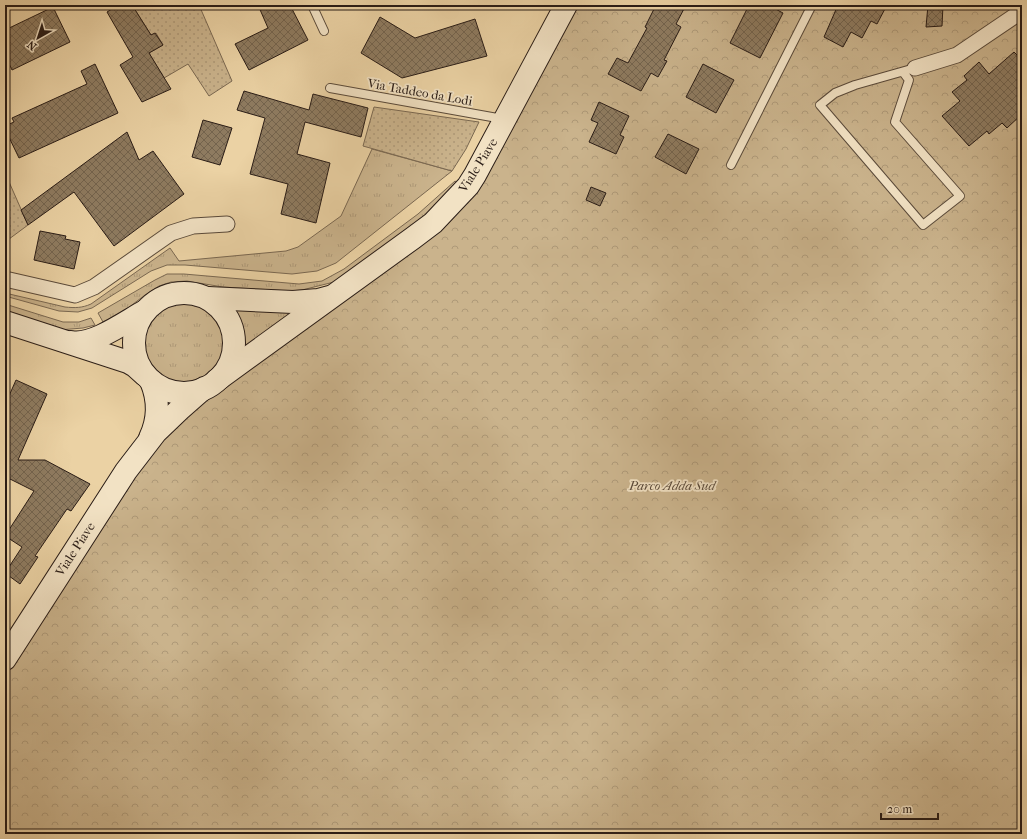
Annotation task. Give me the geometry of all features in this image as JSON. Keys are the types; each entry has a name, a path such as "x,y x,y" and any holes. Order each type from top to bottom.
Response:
{"street":[{"name":"Viale Piave","path":"5,659 104,504 149,441 179,410 211,384 346,288 413,238 450,206 468,186 506,119 566,5"},
{"path":"909,70 957,55 1022,10"},
{"path":"5,279 75,295 94,287 171,233 192,226 227,224"},
{"name":"Viale Piave","path":"149,441 157,421 155,391 136,360 133,343 136,326 145,311 158,299 174,293 191,293 208,298 307,302 330,296 346,288"},
{"name":"Viale Piave","path":"148,378 163,388 177,392 191,392 211,384 227,368 233,353 234,337 229,322 220,308 208,298"},
{"path":"54,338 82,343 90,341 145,311"},
{"path":"5,322 128,362 135,366 148,378"}],"lane":[{"path":"312,5 324,31"},
{"path":"731,165 812,5"},
{"path":"909,70 909,80 895,122 960,196 923,225 820,105 835,93 855,85 909,70"},
{"name":"Via Taddeo da Lodi","path":"330,88 506,119"}],"green space":[{"path":"135,5 199,5 232,81 209,96 188,64 164,78 149,53 163,45 156,33 151,35 134,8 136,7"},
{"name":"Parco Adda Sud","path":"577,5 1022,5 1022,834 5,834 5,671 153,447 205,397 422,239"},
{"path":"374,107 479,122 466,149 452,171 363,146"},
{"path":"372,149 452,171 336,263 317,271 292,274 185,265 167,265 151,271 92,308 78,312 59,311 5,296 5,293 65,307 81,307 91,304 170,248 179,261 286,251 298,247 341,216"},
{"path":"6,175 28,225 5,242 5,176"},
{"path":"455,181 458,183 431,213 338,281 302,290 290,291 223,287 187,281 171,282 159,286 120,314 103,322 98,313 167,274 184,274 299,284 322,281 344,269 418,214"},
{"path":"183,301 199,304 212,313 221,326 224,342 221,358 212,371 199,380 183,383 167,380 154,371 145,358 142,342 145,326 154,313 167,304"},
{"path":"5,304 63,322 79,322 91,318 95,325 83,328 59,330 5,314"},
{"path":"223,304 309,304 237,357 238,335 231,316"}],"building":[{"path":"118,5 132,5 151,35 155,33 163,45 149,53 171,89 142,102 120,65 133,57 107,12"},
{"path":"258,5 290,5 308,40 249,70 235,44 268,28"},
{"path":"656,5 686,5 676,24 681,27 664,60 667,61 658,77 651,73 641,91 608,74 617,58 628,63 647,28 645,27"},
{"path":"749,5 768,5 783,13 760,58 730,43"},
{"path":"838,5 887,5 877,24 871,21 862,38 851,32 843,47 824,37"},
{"path":"928,5 943,5 942,26 926,27"},
{"path":"53,7 70,42 12,70 5,55 5,30"},
{"path":"380,17 415,38 475,19 487,56 402,78 361,53"},
{"path":"1014,52 1022,60 1022,114 1007,128 1002,123 989,134 987,131 969,146 942,116 960,101 952,92 967,80 964,76 979,62 989,74"},
{"path":"95,64 118,113 19,158 5,129 5,126 14,122 12,118 87,84 81,71"},
{"path":"703,64 734,80 716,113 686,97"},
{"path":"244,91 309,110 313,94 368,108 361,137 305,122 297,154 330,163 316,223 281,214 288,184 250,174 265,118 237,110"},
{"path":"599,102 629,116 620,135 624,137 616,154 589,142 598,123 591,120"},
{"path":"203,120 232,128 220,165 192,157"},
{"path":"127,132 139,160 153,151 184,194 114,246 74,192 28,225 21,210"},
{"path":"668,134 699,149 686,174 655,157"},
{"path":"591,187 606,193 600,206 586,200"},
{"path":"40,231 66,236 65,239 80,242 74,269 34,260"},
{"path":"16,380 47,394 18,460 45,460 90,484 71,511 67,509 35,556 38,557 20,584 5,573 22,547 5,536 34,491 10,479 5,490 5,405"}]}
